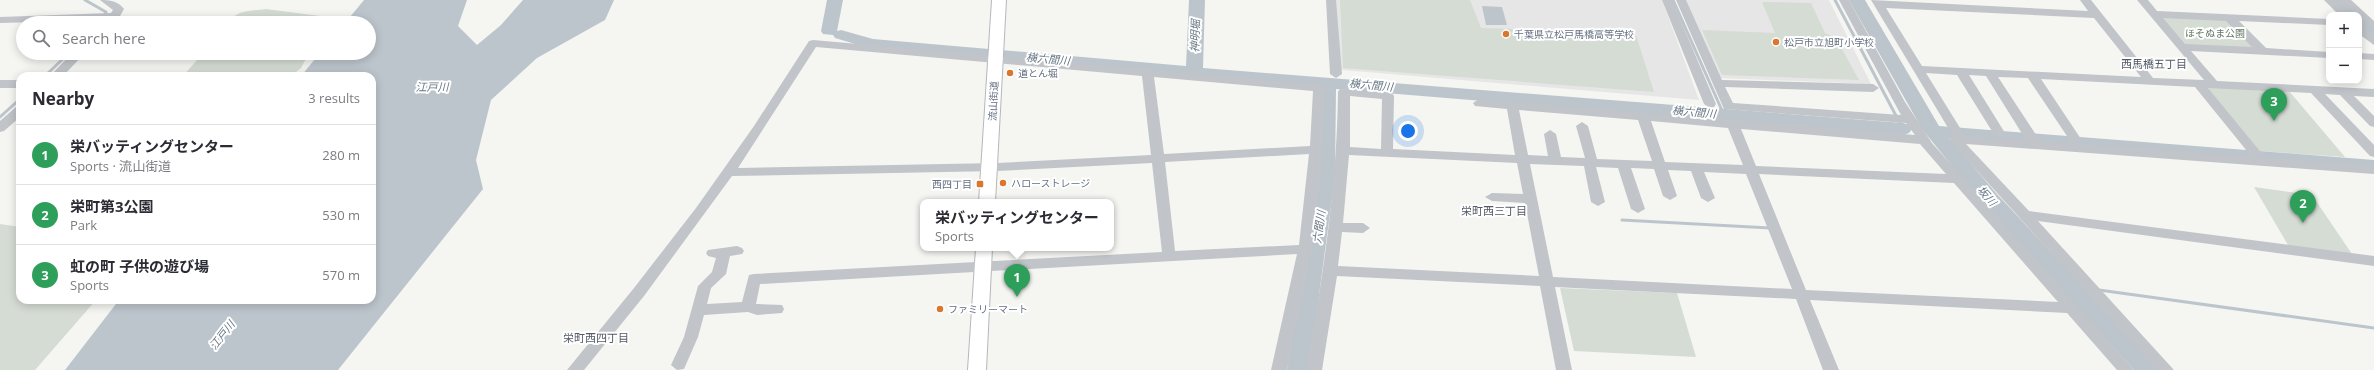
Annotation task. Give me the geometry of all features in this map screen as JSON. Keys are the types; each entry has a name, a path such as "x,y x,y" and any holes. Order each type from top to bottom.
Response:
{"main road":[{"name":"流山街道","path":"987,199 999,0"},
{"path":"977,370 984,251"}],"street":[{"path":"106,0 119,9 115,16"},
{"path":"1331,0 1336,74"},
{"path":"1666,0 1710,104"},
{"path":"1681,0 1728,106 1893,118 1912,122"},
{"path":"1844,0 1912,122 1924,138 1956,179 2126,370"},
{"path":"2085,0 2149,80"},
{"path":"2142,0 2213,84"},
{"path":"2329,0 2342,12"},
{"path":"2345,0 2374,27"},
{"path":"1877,2 2097,15"},
{"path":"1877,2 1959,135"},
{"path":"2154,14 2326,22"},
{"path":"2230,18 2262,51"},
{"path":"0,20 16,20"},
{"path":"2362,31 2374,42"},
{"path":"575,370 653,276 770,111 813,44 996,56 1148,74 1319,88 1317,141 1314,150 1314,180 1304,249 1279,370"},
{"path":"1685,44 1700,45"},
{"path":"2182,47 2326,55"},
{"path":"2362,56 2374,57"},
{"path":"60,72 72,60"},
{"path":"1919,69 2374,93"},
{"path":"1961,71 1999,133"},
{"path":"1989,72 2032,140"},
{"path":"1148,74 1169,256"},
{"path":"2032,75 2075,139"},
{"path":"1717,83 1873,88"},
{"path":"2198,83 2255,153"},
{"path":"0,84 16,84"},
{"path":"2315,90 2374,153"},
{"path":"1314,370 1331,271 1343,151 1344,92 1388,96 1388,152"},
{"path":"2344,92 2374,123"},
{"path":"1479,103 1924,138"},
{"path":"1512,106 1564,370"},
{"path":"0,128 16,114"},
{"path":"1644,117 1670,196"},
{"path":"1733,124 1831,370"},
{"path":"1582,126 1598,202"},
{"path":"2166,370 1955,139 1959,135 1999,133 2032,140 2075,139 2374,162"},
{"path":"1550,134 1555,160"},
{"path":"1959,135 2374,170"},
{"path":"727,172 989,167 1314,150"},
{"path":"1343,151 1956,179"},
{"path":"1624,164 1638,209"},
{"path":"1696,167 1708,198"},
{"path":"1492,197 1531,199"},
{"path":"2023,215 2374,262"},
{"path":"1335,227 1363,228"},
{"path":"748,307 754,279 1304,249"},
{"path":"679,365 691,336 706,286 719,274 725,252"},
{"path":"1331,271 2072,308"},
{"path":"698,310 748,307 770,312"}],"shaded area":[{"name":"千葉県立松戸馬橋高等学校","path":"1335,0 1662,0 1699,100 1343,70 1339,68"},
{"name":"松戸市立旭町小学校","path":"1685,0 1829,0 1871,84 1718,78"}],"green space":[{"name":"千葉県立松戸馬橋高等学校","path":"1340,0 1470,0 1481,28 1635,32 1654,92 1343,68"},
{"name":"松戸市立旭町小学校","path":"1762,2 1811,3 1825,33 1836,38 1859,80 1722,75 1702,30 1775,33"},
{"path":"266,9 320,16 235,16 250,11"},
{"name":"ほそぬま公園","path":"2160,16 2228,20 2254,48 2184,45"},
{"path":"197,60 305,60 301,68 296,72 186,72"},
{"path":"2207,87 2289,91 2345,157 2258,151"},
{"path":"2254,187 2312,195 2354,257 2291,250"},
{"path":"0,224 16,226 16,304 93,304 35,370 0,370"},
{"path":"1560,288 1677,293 1696,357 1574,351"}],"water":[{"name":"江戸川","path":"364,0 467,0 458,26 477,45 501,25 523,0 614,0 605,20 537,58 491,100 476,160 483,189 338,370 65,370 116,304 376,304 376,72 304,72 314,60 376,60 376,16 351,16"},
{"path":"1482,6 1502,7 1507,25 1486,25"}],"waterway":[{"path":"85,0 106,12 104,16"},
{"name":"横六間川","path":"829,31 835,0"},
{"name":"神明堀","path":"1194,72 1197,0"},
{"path":"1673,0 1724,115"},
{"path":"1835,0 1903,129"},
{"name":"坂川","path":"1857,0 1928,125 1989,198 2147,370"},
{"path":"2337,0 2350,12"},
{"path":"2362,24 2374,35"},
{"name":"横六間川","path":"841,35 872,44 1194,72"},
{"path":"49,72 62,60"},
{"name":"横六間川","path":"1194,72 1327,83"},
{"name":"六間川","path":"1298,370 1326,176 1327,83"},
{"name":"横六間川","path":"1327,83 1903,129"},
{"path":"0,117 16,103"},
{"path":"1939,132 2374,166"},
{"path":"1622,220 1770,228"},
{"path":"2099,290 2374,328"}],"place":[{"name":"千葉県立松戸馬橋高等学校","path":"1506,34"},
{"name":"松戸市立旭町小学校","path":"1776,42"},
{"name":"道とん堀","path":"1010,73"},
{"name":"虹の町 子供の遊び場","path":"2274,121"},
{"name":"ハローストレージ","path":"1003,183"},
{"name":"西四丁目","path":"980,184"},
{"name":"栄町第3公園","path":"2303,223"},
{"name":"栄バッティングセンター","path":"1017,297"},
{"name":"ファミリーマート","path":"940,309"}],"district":[{"name":"西馬橋五丁目","path":"2154,64"},
{"name":"栄町西三丁目","path":"1494,211"},
{"name":"栄町西四丁目","path":"596,338"}]}
